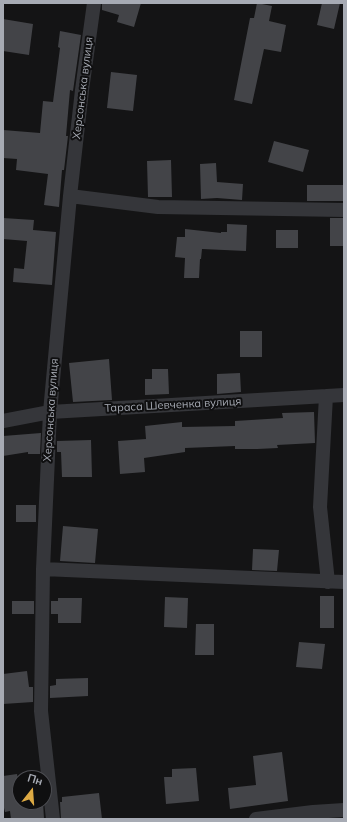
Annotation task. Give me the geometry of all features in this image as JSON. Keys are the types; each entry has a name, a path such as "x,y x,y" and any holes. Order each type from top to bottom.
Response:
{"street":[{"name":"Херсонська вулиця","path":"53,819 41,711 43,569 50,412 70,196 94,3"},
{"path":"70,196 158,207 344,210"},
{"name":"Тараса Шевченка вулиця","path":"3,421 50,412 344,395"},
{"path":"326,396 320,506 328,582"},
{"path":"43,569 344,582"},
{"path":"256,819 344,810"}],"building":[{"path":"102,3 141,3 134,27 117,22 119,15 102,10"},
{"path":"257,3 272,6 269,21 286,25 281,52 264,49 252,104 234,100 250,18 254,18"},
{"path":"322,3 340,3 334,29 317,25"},
{"path":"3,19 33,24 29,55 3,51"},
{"path":"60,31 81,35 73,91 70,90 66,136 68,136 64,170 62,170 59,207 44,205 48,174 16,170 17,159 3,158 3,130 40,133 43,101 53,102 60,48 58,47"},
{"path":"111,72 137,75 133,111 107,108"},
{"path":"274,141 309,150 303,172 268,162"},
{"path":"171,160 172,197 148,197 147,161"},
{"path":"216,163 217,182 243,184 242,200 217,198 201,199 200,164"},
{"path":"307,185 344,185 344,201 307,201"},
{"path":"3,218 34,220 33,230 56,232 52,285 13,282 14,268 24,269 27,241 3,239"},
{"path":"330,218 343,218 343,246 330,246"},
{"path":"227,224 247,225 246,251 202,249 199,278 184,278 185,258 175,257 177,237 185,237 185,229 221,233 227,232"},
{"path":"276,230 298,230 298,248 276,248"},
{"path":"240,331 262,331 262,357 240,357"},
{"path":"109,359 112,400 73,402 69,363"},
{"path":"152,369 168,369 169,394 145,395 145,379 152,379"},
{"path":"240,373 241,392 217,394 217,374"},
{"path":"314,412 315,443 277,445 278,448 257,449 235,449 235,446 185,448 185,452 144,458 145,472 120,474 118,441 146,439 145,426 182,422 182,427 235,426 235,421 283,418 282,413"},
{"path":"41,433 40,454 28,454 28,452 3,456 3,436"},
{"path":"91,440 92,477 62,477 61,452 57,452 57,441"},
{"path":"16,505 36,505 36,522 16,522"},
{"path":"63,526 98,529 95,563 60,561"},
{"path":"253,549 279,550 277,571 252,570"},
{"path":"320,596 334,596 334,628 320,628"},
{"path":"165,597 188,598 187,628 164,627"},
{"path":"58,598 82,598 81,623 58,623 58,614 51,614 51,601 58,601"},
{"path":"12,601 34,601 34,614 12,614"},
{"path":"196,624 214,624 214,655 195,655"},
{"path":"299,642 325,644 322,669 296,667"},
{"path":"27,671 29,687 33,687 33,702 3,704 3,674"},
{"path":"88,678 88,696 50,698 50,686 56,685 56,679"},
{"path":"282,752 288,801 230,809 228,788 256,785 253,756"},
{"path":"196,768 199,801 166,804 164,777 172,777 172,769"},
{"path":"12,775 12,810 43,810 44,819 11,819 10,811 5,812 3,804 3,776"},
{"path":"99,793 102,819 61,819 60,802 62,802 62,797"}]}
